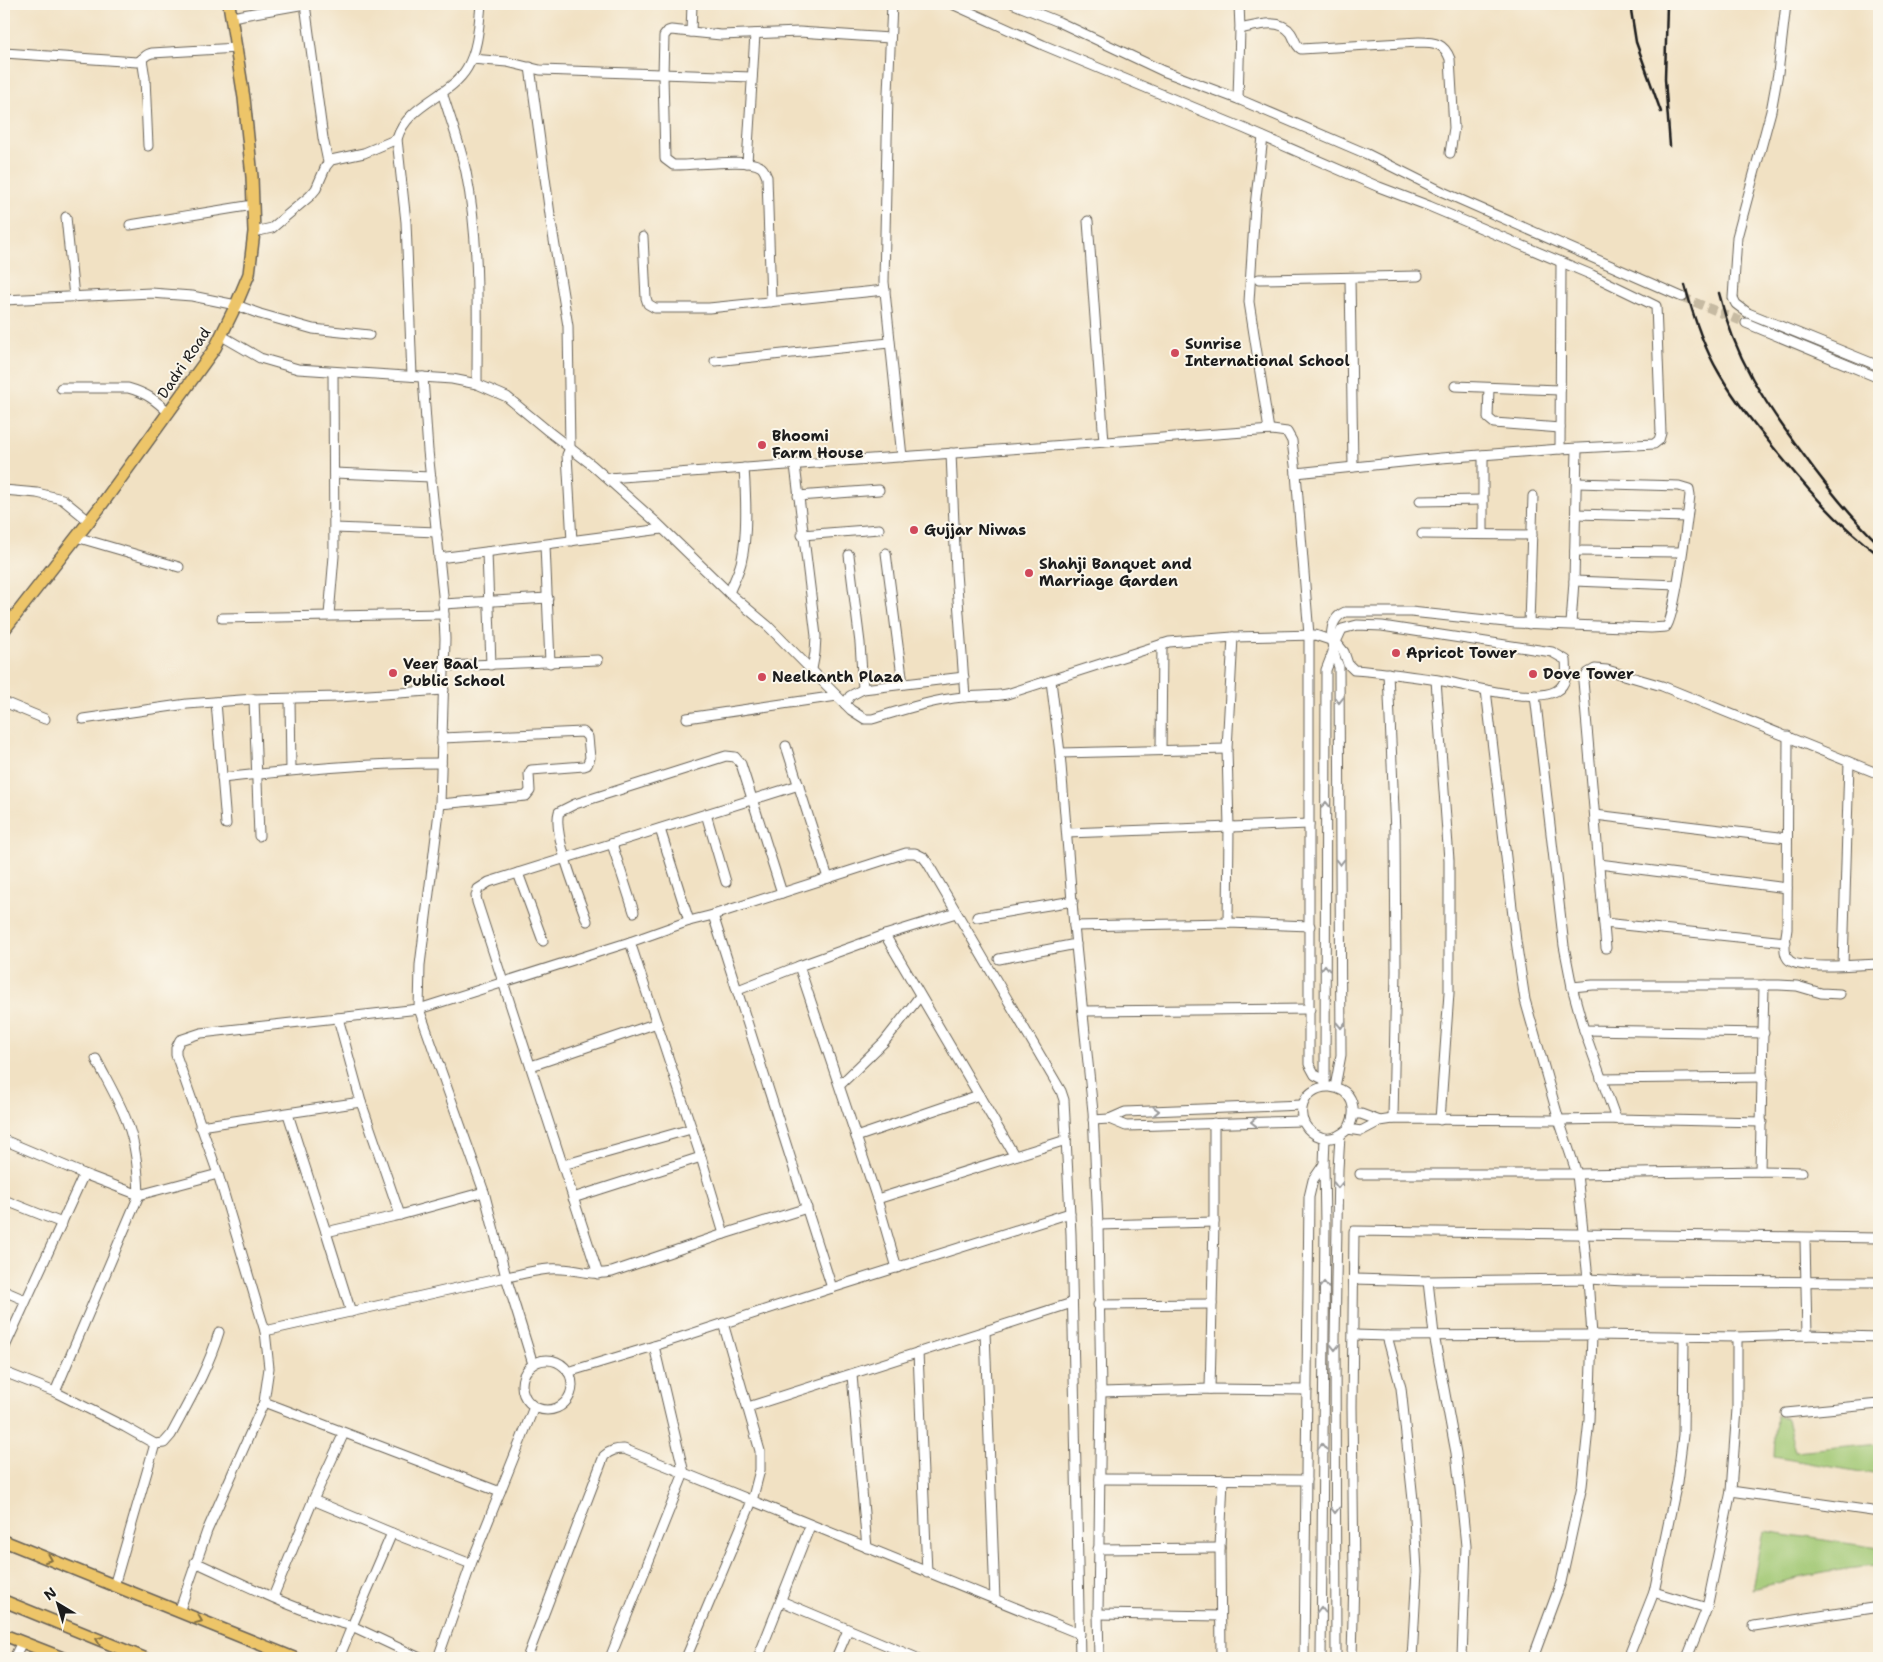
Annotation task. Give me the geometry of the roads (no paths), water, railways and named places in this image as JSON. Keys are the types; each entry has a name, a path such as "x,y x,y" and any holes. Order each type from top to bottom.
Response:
{"main road":[{"name":"Dadri Road","path":"4,630 89,521 215,348 249,274 254,232 253,205 244,98 230,4"},
{"path":"4,1541 294,1658"},
{"path":"4,1601 144,1658"},
{"path":"4,1635 63,1658"}],"street":[{"path":"232,17 305,4 328,162 319,184 310,196 272,228 254,232"},
{"path":"412,376 406,222 397,139 405,123 464,73 472,59 480,20 481,4"},
{"path":"691,32 692,4"},
{"path":"892,4 884,239 885,290 902,457"},
{"path":"952,4 1042,45 1620,287 1656,306 1660,440 1654,444 1647,446 1560,449 1483,455 1296,472"},
{"path":"1014,4 1059,22 1163,71 1238,99 1367,154 1443,192 1682,297"},
{"path":"1238,99 1239,4"},
{"path":"1786,4 1778,73 1771,111 1737,237 1733,298 1736,304 1748,313 1879,366"},
{"path":"1240,29 1276,24 1287,28 1297,46 1302,49 1419,42 1439,44 1447,52 1450,59 1454,128 1450,153"},
{"path":"772,302 766,177 761,166 747,163 678,165 665,159 663,75 666,32 671,30 721,35 824,33 890,38"},
{"path":"747,163 755,34"},
{"path":"4,53 137,62 146,54 152,53 237,48"},
{"path":"142,59 145,78 148,146"},
{"path":"472,59 507,62 540,70 752,78"},
{"path":"530,67 551,222 568,326 570,448 567,455 572,541"},
{"path":"442,92 460,150 469,193 476,271 477,384"},
{"path":"1263,137 1254,224 1249,302 1269,430"},
{"path":"328,162 335,158 364,153 397,139"},
{"path":"1436,209 1443,192"},
{"path":"130,225 253,205"},
{"path":"66,218 74,297"},
{"path":"1088,221 1104,442"},
{"path":"643,237 646,298 648,304 652,307 661,309 709,308 885,290"},
{"path":"1560,449 1561,262"},
{"path":"1259,279 1418,276"},
{"path":"1350,278 1353,466"},
{"path":"4,300 165,294 192,296 236,305 313,329 369,336"},
{"path":"1746,322 1879,378"},
{"path":"222,336 247,351 280,365 298,369 412,376 477,384 507,397 608,478 729,593 768,626 845,704 864,719 872,719 928,703 965,697 993,697 1051,681 1162,644 1182,640 1309,634 1333,641 1344,652 1348,664 1354,670 1388,673 1486,690 1535,696 1555,691 1561,687 1567,670 1566,660 1552,652 1382,626 1348,626 1342,629 1333,641"},
{"path":"715,361 889,343"},
{"path":"329,615 333,579 335,528 333,372"},
{"path":"423,377 444,609 445,666 440,804 420,965 419,1009 484,1192 506,1277 533,1364"},
{"path":"1455,386 1560,390"},
{"path":"61,388 128,388 149,396 169,413"},
{"path":"1489,388 1488,418 1494,423 1560,428"},
{"path":"608,478 1269,430 1287,432 1290,436 1296,472 1309,634 1310,1064 1315,1075 1325,1083 1344,1092 1354,1106 1354,1114 1348,1129 1340,1136 1325,1138 1311,1133 1301,1116 1302,1105 1307,1096 1325,1083"},
{"path":"1571,624 1574,581 1577,449"},
{"path":"951,453 965,697"},
{"path":"1483,455 1483,534"},
{"path":"795,465 802,535 816,636 812,669"},
{"path":"729,593 741,562 744,546 744,468"},
{"path":"334,473 431,477"},
{"path":"1325,1083 1326,670 1333,652 1336,620 1341,614 1352,611 1411,612 1529,624 1666,627 1671,620 1677,585 1690,495 1688,489 1684,487 1576,483"},
{"path":"4,490 37,493 62,499 89,521"},
{"path":"798,496 879,490"},
{"path":"1529,624 1533,496"},
{"path":"1420,501 1483,500"},
{"path":"1576,514 1687,517"},
{"path":"335,528 437,532"},
{"path":"439,558 662,528"},
{"path":"802,535 879,529"},
{"path":"1422,534 1532,535"},
{"path":"76,537 179,567"},
{"path":"546,545 550,663"},
{"path":"1575,551 1682,552"},
{"path":"488,552 492,665"},
{"path":"886,554 903,684"},
{"path":"849,555 864,689"},
{"path":"1574,581 1677,585"},
{"path":"222,618 444,609 489,602 548,598"},
{"path":"1228,923 1229,827 1227,749 1233,637"},
{"path":"1161,750 1162,644"},
{"path":"1333,652 1339,667 1341,1055 1335,1087"},
{"path":"445,666 598,660"},
{"path":"1606,948 1583,680 1588,673 1595,669 1607,670 1662,686 1879,774"},
{"path":"1388,673 1395,852 1396,971 1393,1119"},
{"path":"845,704 850,696 864,689 964,677"},
{"path":"1436,680 1449,860 1449,993 1440,1120"},
{"path":"1051,681 1060,753 1074,926 1084,1011 1093,1120 1098,1225 1100,1392 1099,1658"},
{"path":"84,719 187,704 444,690"},
{"path":"1486,690 1516,941 1525,1000 1558,1120 1577,1174 1592,1335 1589,1420 1582,1486 1561,1582 1533,1658"},
{"path":"687,718 837,696"},
{"path":"1535,696 1564,946 1572,987 1584,1030 1616,1119"},
{"path":"254,699 260,836"},
{"path":"290,699 291,770"},
{"path":"4,702 45,719"},
{"path":"216,702 226,824"},
{"path":"440,804 526,796 530,791 529,774 532,770 584,766 587,765 590,758 588,737 583,732 442,738"},
{"path":"1788,736 1785,952 1792,964 1805,966 1879,964"},
{"path":"786,746 828,878"},
{"path":"1060,753 1227,749"},
{"path":"587,921 566,859 557,818 559,812 575,804 731,755 736,757 741,764 782,892"},
{"path":"1843,965 1849,762"},
{"path":"222,778 291,770 408,763 441,763"},
{"path":"598,1274 476,896 478,889 483,885 799,785"},
{"path":"706,814 726,882"},
{"path":"1595,815 1787,838"},
{"path":"1067,833 1309,824"},
{"path":"660,829 689,921"},
{"path":"612,844 634,912"},
{"path":"179,1612 207,1531 264,1402 269,1368 265,1331 218,1174 176,1055 176,1048 180,1040 201,1033 419,1009 630,942 689,921 906,853 915,853 923,857 927,862 1061,1091 1066,1112 1080,1658"},
{"path":"1599,864 1787,888"},
{"path":"518,874 543,942"},
{"path":"977,917 1073,901"},
{"path":"738,990 885,935 956,913"},
{"path":"713,915 832,1288"},
{"path":"1074,926 1228,923 1310,926"},
{"path":"1604,923 1786,942"},
{"path":"885,935 1014,1155"},
{"path":"630,942 724,1234"},
{"path":"999,959 1076,944"},
{"path":"799,966 877,1199 896,1268"},
{"path":"1572,987 1593,984 1764,985 1797,986 1821,994 1840,994"},
{"path":"1760,1171 1764,985"},
{"path":"840,1085 884,1042 920,996"},
{"path":"1084,1011 1310,1010"},
{"path":"338,1018 361,1102 400,1215"},
{"path":"531,1066 657,1023"},
{"path":"1584,1030 1764,1033"},
{"path":"55,1392 138,1195 138,1166 127,1121 96,1059"},
{"path":"1601,1079 1763,1077"},
{"path":"856,1137 979,1096"},
{"path":"200,1126 361,1102"},
{"path":"1109,1120 1125,1112 1302,1105"},
{"path":"288,1114 351,1312"},
{"path":"1354,1114 1361,1114 1380,1121"},
{"path":"1348,1129 1361,1131 1380,1121 1393,1119 1616,1119 1762,1122"},
{"path":"1093,1120 1109,1120 1126,1126 1303,1121"},
{"path":"1210,1389 1214,1123"},
{"path":"563,1165 691,1129"},
{"path":"1336,1658 1335,1338 1340,1136"},
{"path":"1321,1658 1326,1225 1325,1138"},
{"path":"4,1140 138,1195 218,1174"},
{"path":"877,1199 1066,1140"},
{"path":"573,1198 700,1157"},
{"path":"1304,1658 1310,1197 1313,1180 1324,1164"},
{"path":"1360,1174 1802,1172"},
{"path":"4,1349 84,1174"},
{"path":"326,1232 400,1215 484,1192"},
{"path":"4,1200 62,1223"},
{"path":"265,1331 506,1277 561,1269 598,1274 612,1272 807,1208"},
{"path":"568,1372 1070,1213"},
{"path":"1098,1225 1214,1222"},
{"path":"1352,1658 1354,1576 1352,1407 1354,1231 1879,1238"},
{"path":"1805,1238 1807,1335"},
{"path":"1354,1279 1428,1281 1588,1279 1624,1281 1879,1282"},
{"path":"1428,1281 1434,1335 1456,1453 1464,1516 1466,1546 1462,1658"},
{"path":"4,1291 25,1300"},
{"path":"748,1407 1072,1303"},
{"path":"1098,1305 1212,1304"},
{"path":"686,1658 752,1501 761,1462 760,1451 748,1407 723,1323"},
{"path":"4,1372 55,1392 155,1444 164,1443 171,1435 201,1379 219,1332"},
{"path":"985,1332 995,1600"},
{"path":"1354,1334 1387,1336 1592,1335 1737,1337 1807,1335 1879,1337"},
{"path":"1387,1336 1401,1388 1413,1500 1417,1571 1412,1658"},
{"path":"1628,1658 1654,1592 1677,1482 1683,1435 1684,1337"},
{"path":"1687,1658 1707,1608 1731,1491 1737,1409 1737,1337"},
{"path":"610,1658 684,1473 654,1346"},
{"path":"918,1352 927,1573"},
{"path":"543,1360 552,1360 562,1364 568,1372 572,1380 572,1390 568,1399 561,1406 552,1410 543,1410 534,1407 526,1400 522,1390 522,1380 526,1371 533,1364 543,1360"},
{"path":"852,1375 867,1548"},
{"path":"1100,1392 1210,1389 1307,1390"},
{"path":"264,1402 500,1492"},
{"path":"1786,1412 1879,1404"},
{"path":"438,1658 471,1564 534,1407"},
{"path":"273,1597 313,1500 344,1433"},
{"path":"114,1586 155,1444"},
{"path":"527,1658 604,1456 610,1451 624,1449 1080,1634"},
{"path":"1100,1479 1306,1480"},
{"path":"1222,1658 1220,1548 1223,1480"},
{"path":"1731,1491 1879,1512"},
{"path":"313,1500 471,1564"},
{"path":"758,1658 810,1526"},
{"path":"339,1658 392,1533"},
{"path":"1098,1549 1220,1548"},
{"path":"195,1562 273,1597 333,1621 352,1626 420,1658"},
{"path":"1654,1592 1707,1608"},
{"path":"781,1602 848,1630 903,1656 917,1658"},
{"path":"1754,1626 1879,1607"},
{"path":"1098,1614 1220,1616"},
{"path":"836,1658 848,1630"},
{"path":"14,1658 22,1642"}],"tunnel":[{"path":"1682,297 1746,323"}],"railway":[{"path":"1630,4 1636,42 1661,112"},
{"path":"1667,4 1665,79 1670,146"},
{"path":"1685,285 1695,319 1708,352 1719,373 1741,406 1816,498 1852,534 1879,555"},
{"path":"1719,293 1733,338 1742,359 1775,416 1830,489 1858,523 1879,544"}],"place":[{"name":"Sunrise International School","path":"1175,353"},
{"name":"Bhoomi Farm House","path":"762,445"},
{"name":"Gujjar Niwas","path":"914,530"},
{"name":"Shahji Banquet and Marriage Garden","path":"1029,573"},
{"name":"Apricot Tower","path":"1396,653"},
{"name":"Veer Baal Public School","path":"393,673"},
{"name":"Dove Tower","path":"1533,674"},
{"name":"Neelkanth Plaza","path":"762,677"}]}
